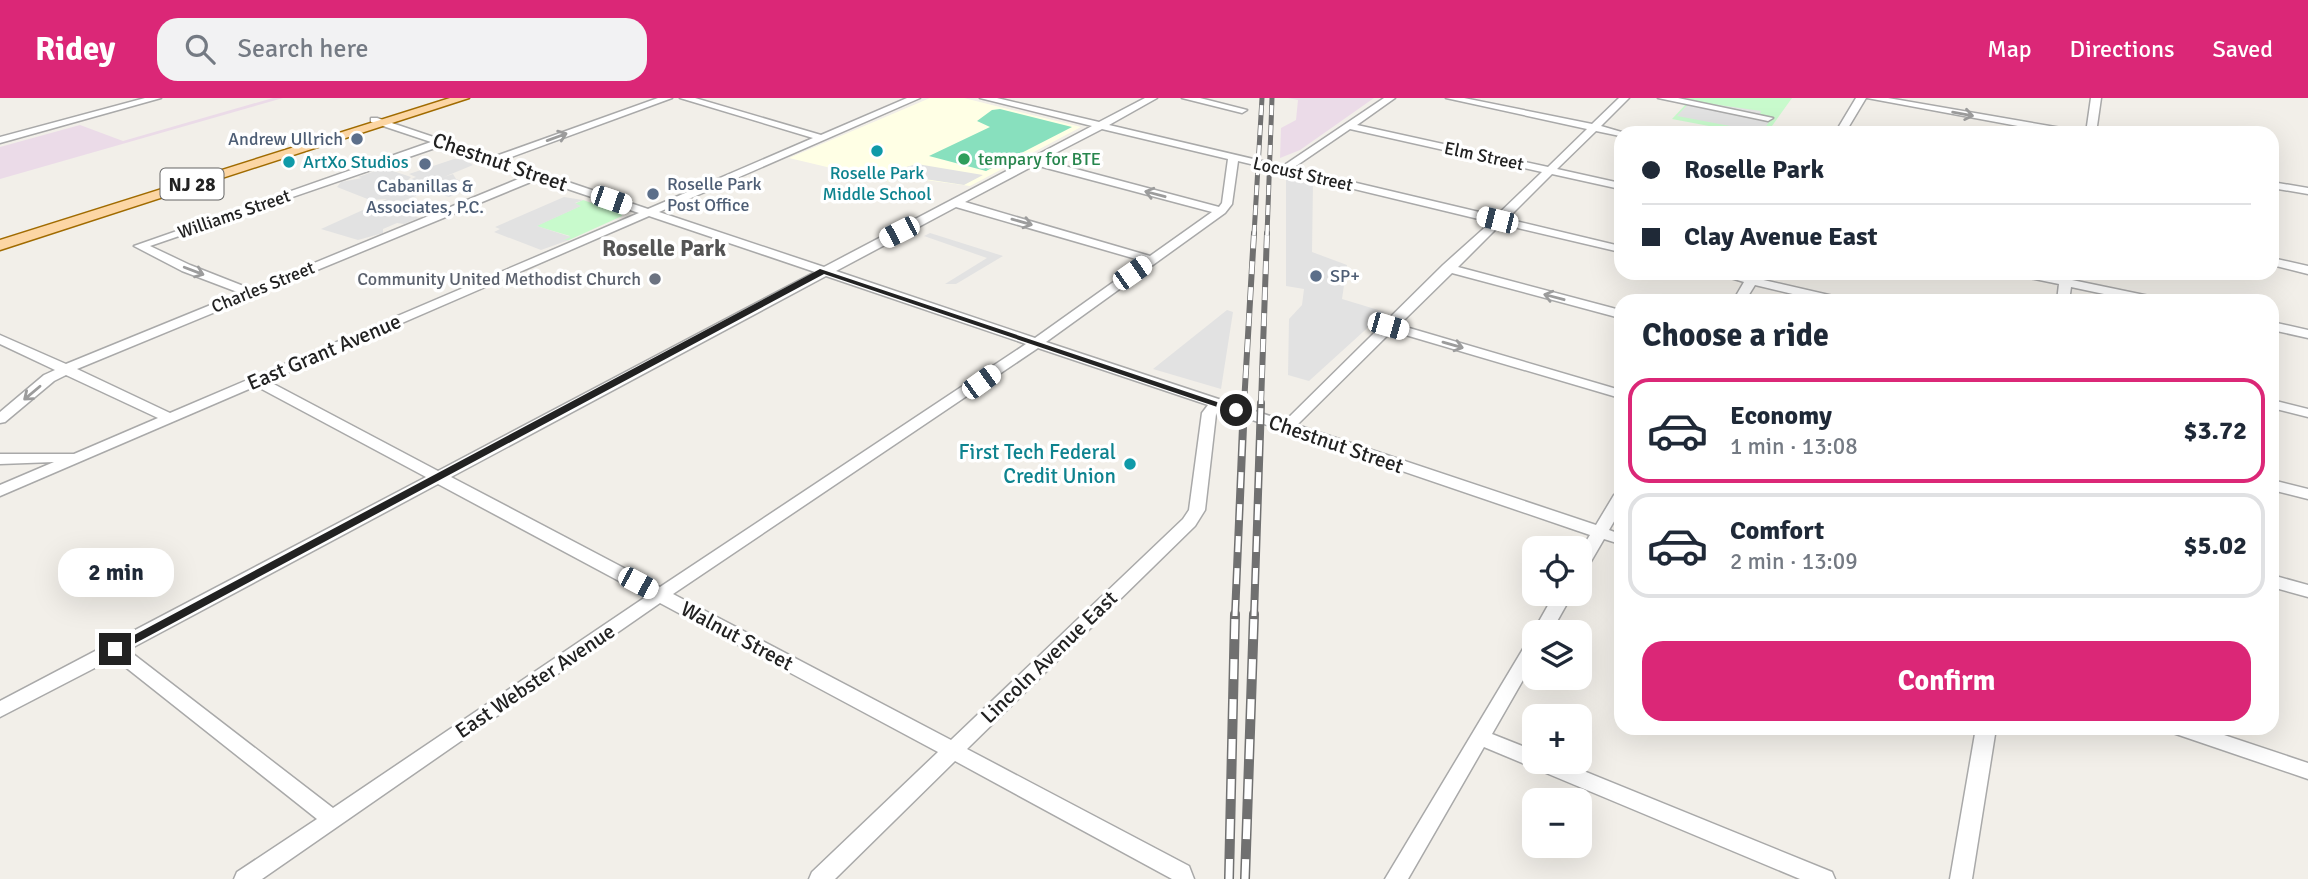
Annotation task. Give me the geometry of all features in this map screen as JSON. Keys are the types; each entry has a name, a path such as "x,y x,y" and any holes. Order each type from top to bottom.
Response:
{"main road":[{"name":"NJ 28","path":"0,245 445,98"},
{"name":"NJ 28","path":"0,238 463,98"}],"street":[{"path":"0,140 156,98"},
{"path":"493,160 667,98"},
{"path":"685,98 822,138"},
{"name":"East Grant Avenue","path":"0,491 915,98"},
{"name":"Locust Street","path":"985,98 1614,248"},
{"path":"0,710 1152,98"},
{"path":"1187,98 1241,110"},
{"path":"1285,169 1390,98"},
{"path":"1451,98 1614,132"},
{"path":"1287,427 1547,170 1624,98"},
{"path":"1663,98 1768,118"},
{"path":"1844,126 1861,98"},
{"path":"1871,98 2033,126"},
{"path":"2092,126 2096,98"},
{"name":"Chestnut Street","path":"379,122 1614,538"},
{"name":"Elm Street","path":"1348,127 1614,185"},
{"name":"Williams Street","path":"251,292 186,268 140,246 442,142"},
{"path":"1033,161 1221,211 1227,204 1233,157"},
{"name":"Charles Street","path":"0,419 49,379 66,369 538,175"},
{"path":"2279,186 2308,191"},
{"path":"956,203 1151,260"},
{"name":"East Webster Avenue","path":"245,879 660,595 981,382 1221,211"},
{"path":"2279,264 2308,270"},
{"path":"1447,268 1614,312"},
{"path":"1764,280 1814,294"},
{"path":"2074,280 2127,294"},
{"path":"1388,326 1614,392"},
{"path":"2279,328 2308,334"},
{"path":"0,339 170,418"},
{"name":"Walnut Street","path":"257,381 1182,875"},
{"name":"Lincoln Avenue East","path":"820,879 1189,522 1197,510 1209,413 1217,404"},
{"path":"2279,406 2308,413"},
{"path":"0,459 80,457"},
{"path":"2279,487 2308,494"},
{"path":"1592,546 1614,508"},
{"path":"2279,583 2308,591"},
{"path":"115,649 332,820"},
{"path":"1396,879 1522,665"},
{"path":"1961,879 1985,735"},
{"path":"2201,735 2308,771"},
{"path":"1480,737 1522,755"},
{"path":"1568,774 1824,879"}],"shaded area":[{"path":"273,98 283,98 0,179 0,147 80,125 123,141"},
{"path":"930,98 964,98 1081,127 970,186 903,177 890,182 789,158"},
{"path":"1288,98 1374,98 1300,150 1280,158 1281,128 1296,120 1298,100"},
{"path":"1691,101 1761,111 1760,114 1771,119 1766,126 1730,126 1677,116"},
{"path":"454,159 464,159 473,165 444,177 453,174 456,179 476,187 449,197 430,191 388,206 419,218 404,224 397,223 383,229 383,233 358,240 321,229 387,199 370,200 337,187 341,182 362,178 358,177 384,168 411,177 407,181 416,177 409,174"},
{"path":"917,164 983,175 964,185 905,176 908,172 890,181 874,176"},
{"name":"SP+","path":"1286,177 1313,182 1312,252 1347,265 1342,299 1385,312 1309,381 1288,375 1289,319 1302,305 1304,289 1286,286"},
{"path":"564,197 583,200 575,203 581,206 537,226 571,237 564,240 569,240 541,250 494,232 500,229 495,227"},
{"path":"930,233 1003,256 956,284 945,284 987,258 924,236"},
{"path":"1227,310 1233,312 1221,389 1153,369"}],"green space":[{"path":"1659,98 1792,98 1772,126 1709,126 1672,119 1686,104"},
{"path":"1000,109 1072,127 986,171 929,156 990,127 977,121 992,110"},
{"path":"583,200 621,213 622,216 569,240 561,241 570,236 536,226 580,206 574,204"}],"railway":[{"path":"1254,235 1262,98"},
{"path":"1267,235 1272,98"},
{"path":"1244,404 1254,233"},
{"path":"1261,404 1267,233"},
{"path":"1235,616 1244,403"},
{"path":"1254,616 1261,403"},
{"path":"1229,879 1235,614"},
{"path":"1245,879 1254,614"}],"place":[{"name":"Andrew Ullrich","path":"357,139"},
{"name":"Roselle Park Middle School","path":"877,151"},
{"name":"tempary for BTE","path":"964,159"},
{"name":"ArtXo Studios","path":"289,162"},
{"name":"Cabanillas & Associates, P.C.","path":"425,164"},
{"name":"Roselle Park Post Office","path":"653,194"},
{"name":"SP+","path":"1316,276"},
{"name":"Community United Methodist Church","path":"655,279"},
{"name":"First Tech Federal Credit Union","path":"1130,464"}],"district":[{"name":"Roselle Park","path":"664,248"}],"route":[{"path":"115,649 823,271 1236,410"}]}
